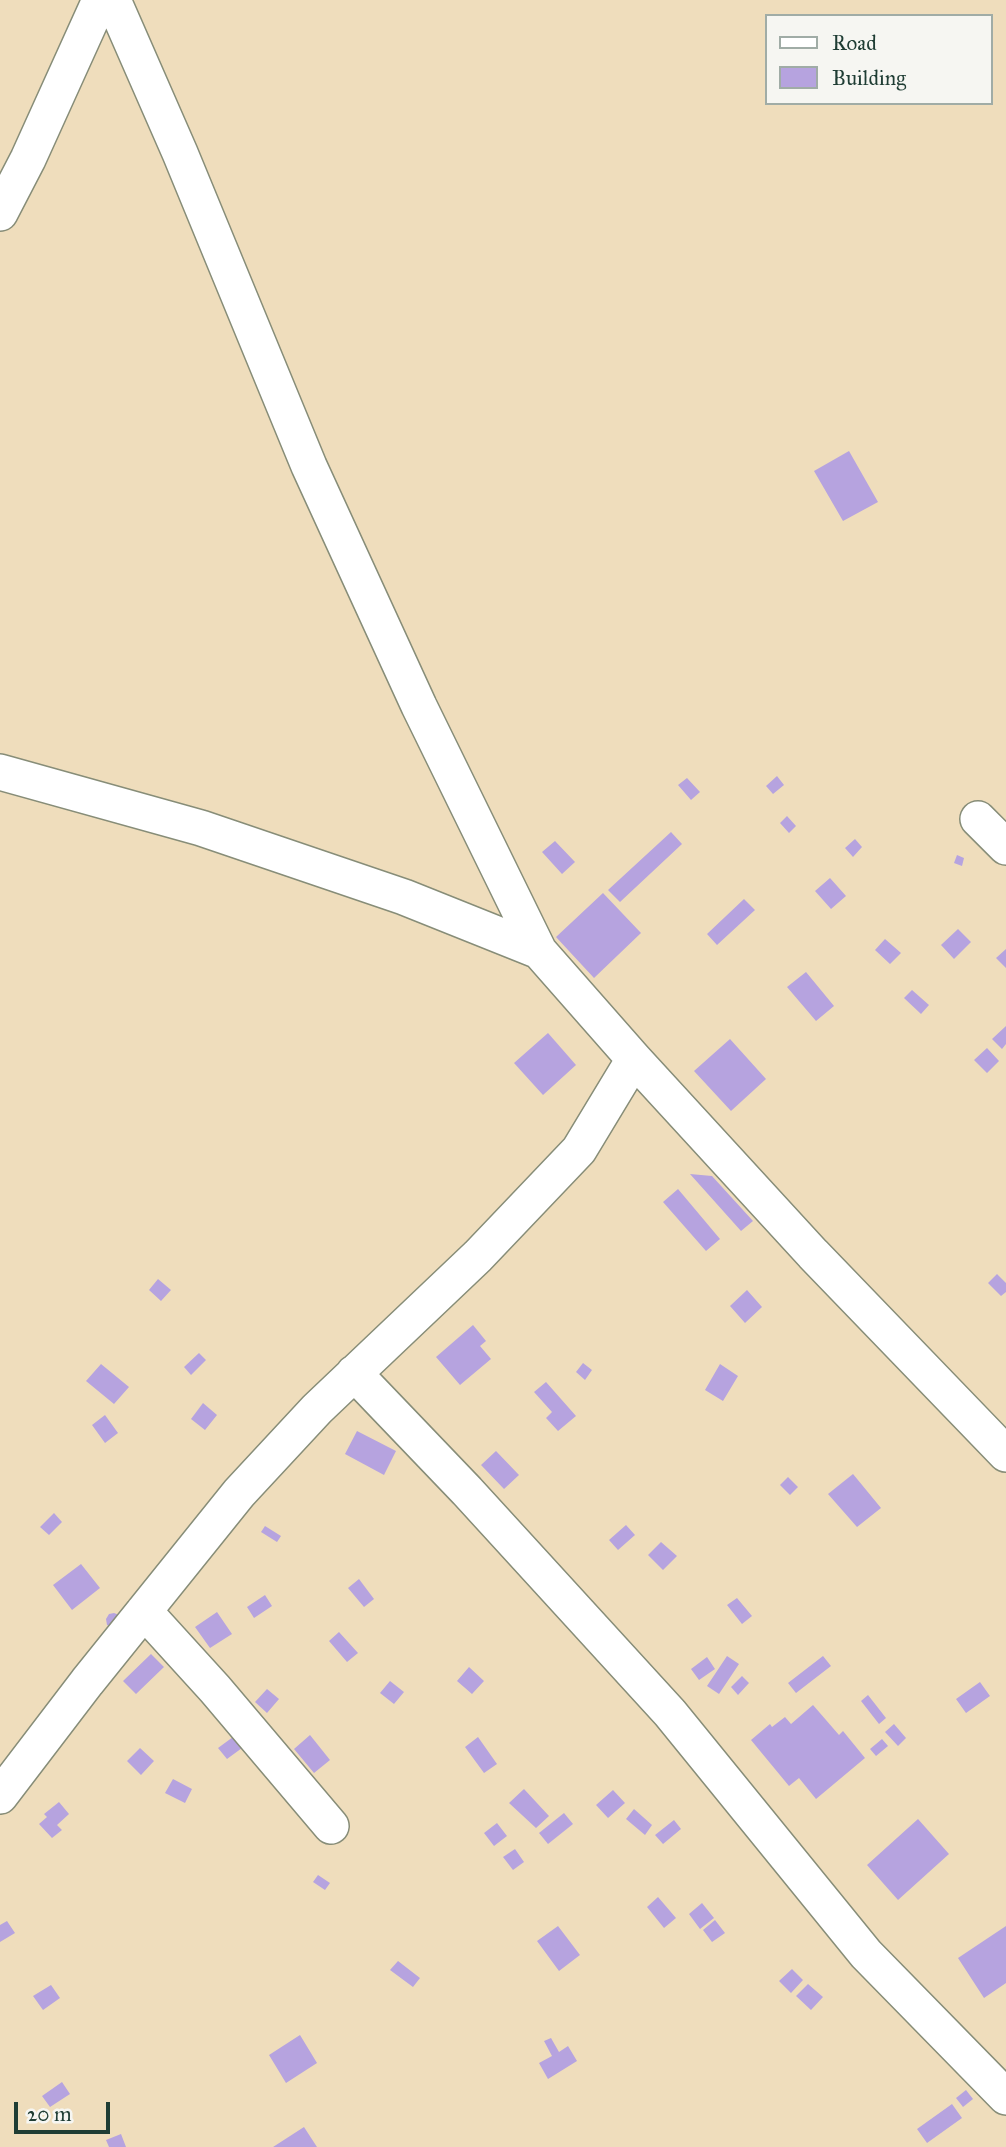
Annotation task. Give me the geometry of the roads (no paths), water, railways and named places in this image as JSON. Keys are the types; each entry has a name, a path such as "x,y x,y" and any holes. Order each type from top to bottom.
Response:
{"street":[{"path":"0,213 28,159 100,0"},
{"path":"113,0 180,153 309,466 419,706 539,951 813,1254 1006,1454"},
{"path":"0,772 201,828 404,897 539,951"},
{"path":"978,819 1006,847"},
{"path":"0,1796 239,1493 317,1409 478,1256 579,1150 634,1059"},
{"path":"354,1373 467,1491 670,1713 866,1954 1006,2097"},
{"path":"144,1611 215,1689 331,1826"}]}
